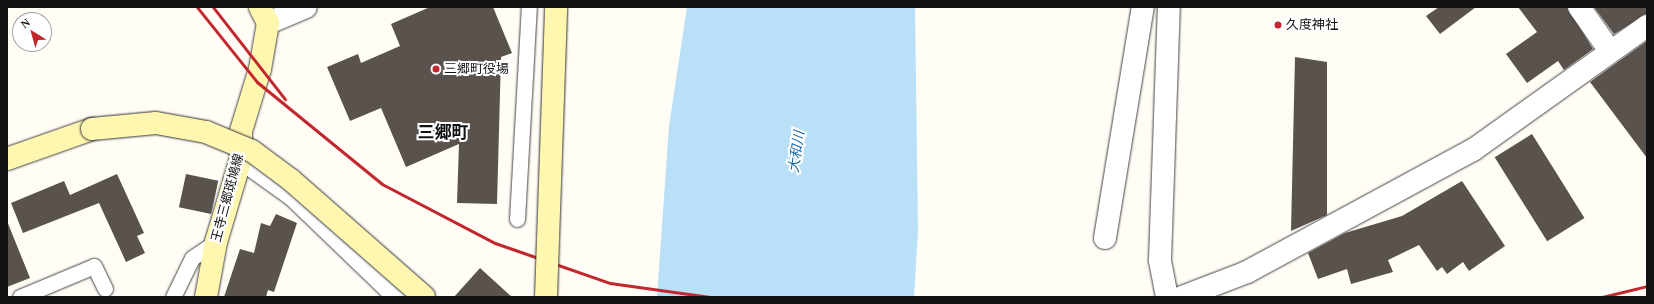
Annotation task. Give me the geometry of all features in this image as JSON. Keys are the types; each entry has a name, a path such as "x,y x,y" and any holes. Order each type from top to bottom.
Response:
{"street":[{"path":"264,15 306,7"},
{"path":"546,297 556,7"},
{"path":"1105,238 1143,7"},
{"path":"1167,297 1160,260 1169,7"},
{"path":"1579,7 1610,51"},
{"name":"王寺三郷斑鳩線","path":"206,297 216,242 241,158 241,131 260,69 264,15"},
{"path":"1182,297 1247,272 1473,150 1647,26"},
{"path":"7,159 92,129 156,123 206,132 252,151 291,180 424,297"},
{"path":"241,158 294,196 399,297"}],"lane":[{"path":"517,219 529,7"},
{"path":"173,297 192,258 216,242"},
{"path":"21,297 94,266 105,289"}],"water":[{"name":"大和川","path":"687,7 915,7 918,232 914,297 657,297 669,126"}],"building":[{"path":"430,7 493,7 512,53 501,57 497,204 457,203 459,144 406,167 381,108 350,121 327,67 358,54 361,63 400,46 391,24"},
{"path":"1439,7 1476,7 1440,34 1426,16"},
{"path":"1518,7 1567,7 1593,49 1564,70 1558,61 1527,83 1506,54 1537,32"},
{"path":"1594,7 1647,7 1647,14 1614,34"},
{"path":"1647,41 1647,158 1590,82"},
{"path":"1295,57 1327,62 1327,215 1291,231"},
{"path":"1532,134 1584,218 1547,241 1495,157"},
{"path":"117,174 144,233 137,236 145,253 126,262 99,203 23,233 11,203 64,181 70,195"},
{"path":"186,174 218,181 211,214 179,207"},
{"path":"1462,181 1505,246 1469,271 1463,262 1447,274 1442,267 1437,271 1419,245 1388,260 1393,272 1351,284 1347,269 1318,279 1308,253 1345,233 1402,216"},
{"path":"276,214 297,223 274,292 268,290 266,297 224,297 240,249 254,253 261,223 270,226"},
{"path":"7,221 30,278 7,287"},
{"path":"480,268 512,297 454,297"}],"railway":[{"path":"197,7 257,82 382,184 495,243 610,283 710,297"},
{"path":"213,7 285,99"},
{"path":"1602,297 1647,286"}],"place":[{"name":"久度神社","path":"1278,25"},
{"name":"三郷町役場","path":"436,69"}],"district":[{"name":"三郷町","path":"443,133"}]}
